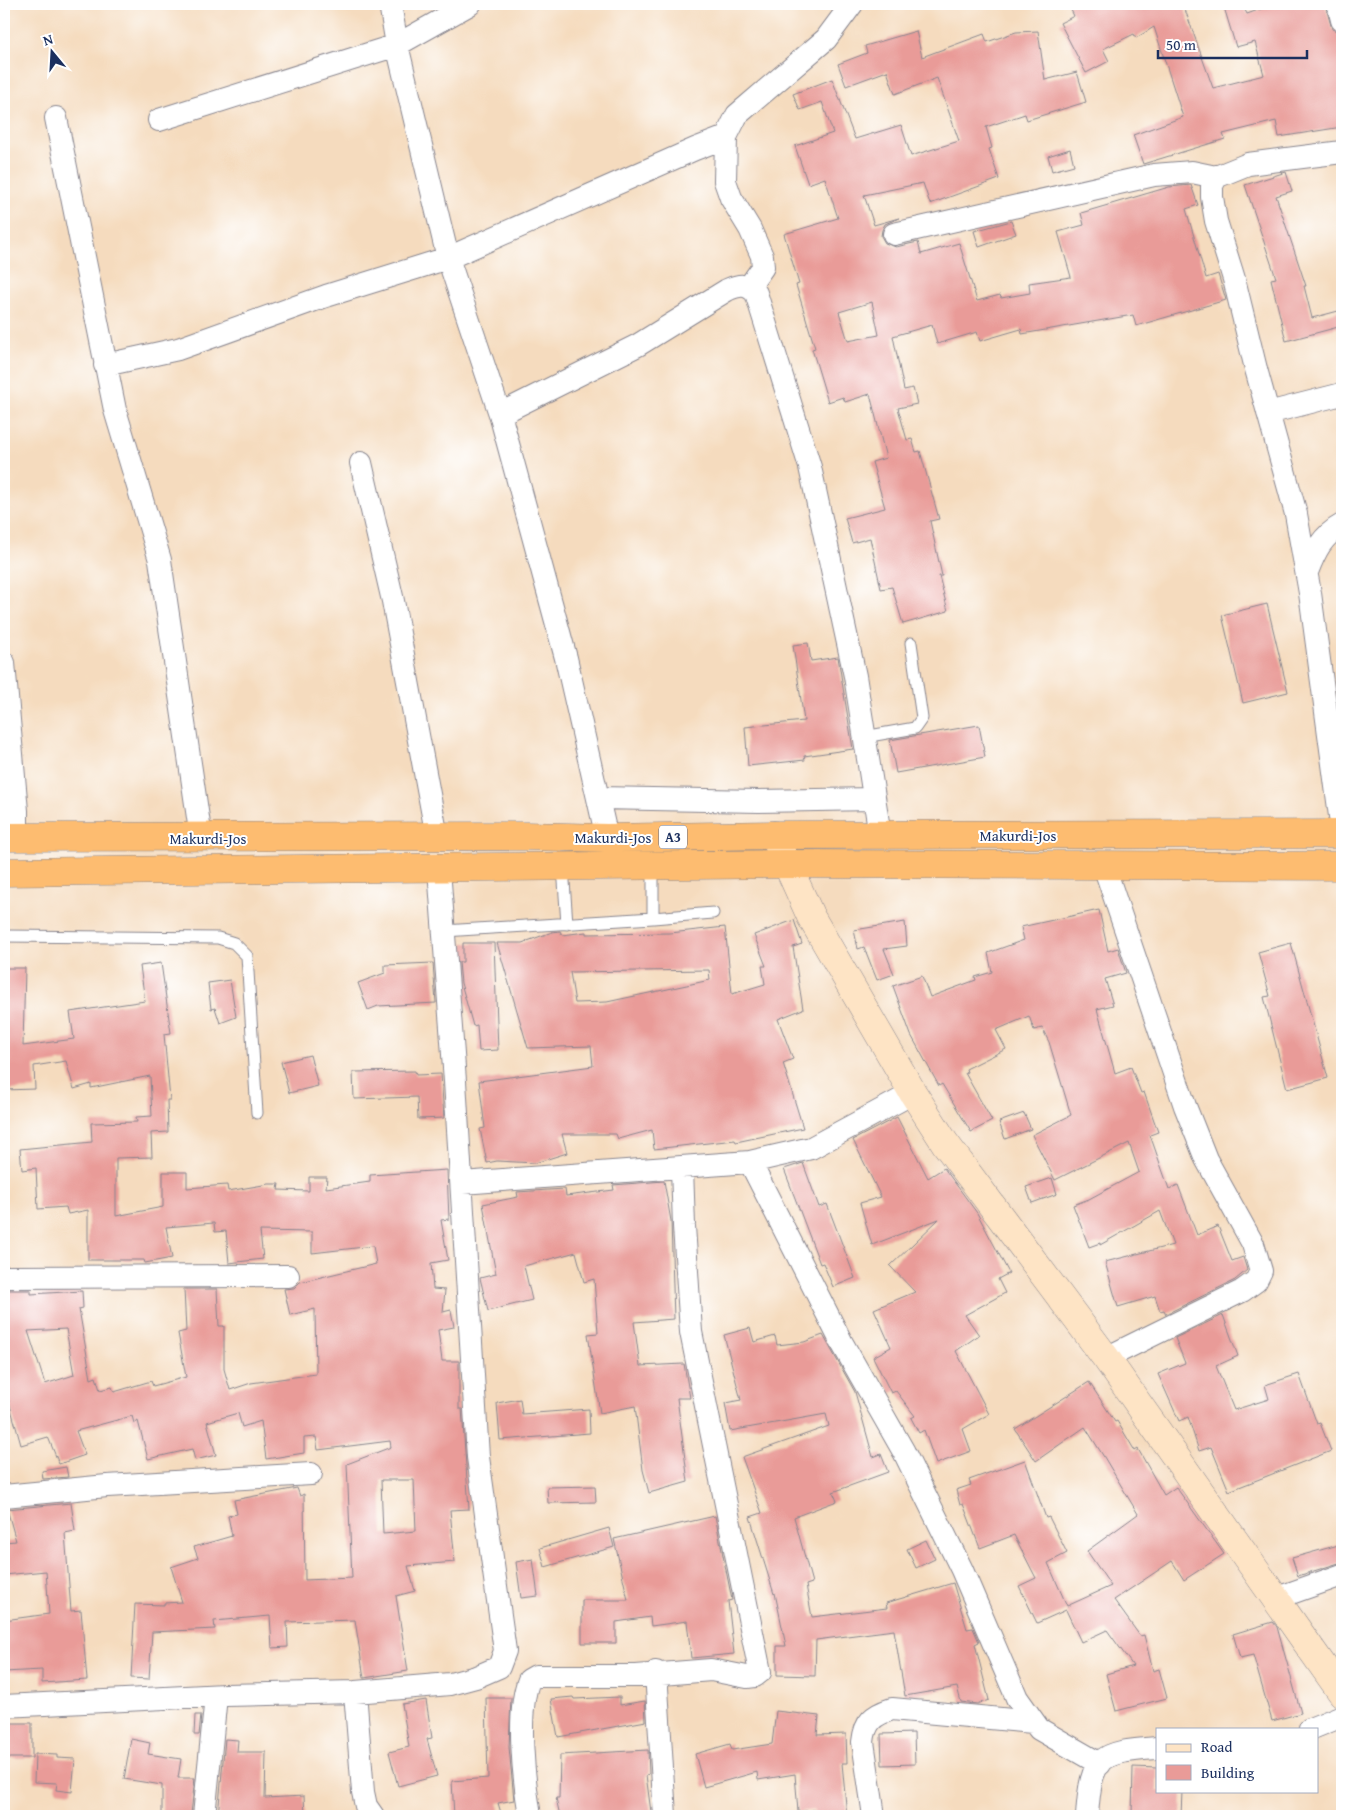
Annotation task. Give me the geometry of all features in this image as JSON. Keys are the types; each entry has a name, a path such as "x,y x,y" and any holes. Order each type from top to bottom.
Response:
{"highway":[{"name":"Makurdi-Jos","path":"10,837 437,836 607,838 774,835 1342,833"},
{"name":"Makurdi-Jos","path":"4,872 787,864 1342,866"}],"main road":[{"path":"774,835 811,916 913,1093 945,1143 1106,1358 1342,1692"}],"street":[{"path":"390,4 397,45 448,258 500,414 566,658 607,838"},
{"path":"159,120 397,45 470,4"},
{"path":"749,287 763,267 762,256 750,229 731,198 725,181 726,137 737,115 826,40 852,4"},
{"path":"1338,4 1342,20"},
{"path":"56,118 105,365 128,455 160,560 201,838"},
{"path":"105,365 178,349 326,296 448,258 726,137"},
{"path":"894,234 1154,175 1192,172 1216,176 1248,164 1342,152"},
{"path":"1216,176 1212,191 1216,221 1234,279 1296,514 1307,572 1342,833"},
{"path":"500,414 638,345 727,290 740,285 749,287 759,299 810,467 855,676 880,835"},
{"path":"1268,413 1342,394"},
{"path":"361,463 394,601 437,836"},
{"path":"1307,572 1319,544 1332,531 1342,525"},
{"path":"4,663 10,837"},
{"path":"599,798 759,801 874,798"},
{"path":"759,801 774,835"},
{"path":"1103,864 1185,1106 1206,1158 1253,1244 1261,1271 1256,1281 1242,1291 1106,1358"},
{"path":"4,1706 216,1696 355,1692 450,1684 476,1677 499,1667 503,1660 505,1651 478,1457 462,1183 439,868"},
{"path":"462,1183 750,1162 811,1148 913,1093"},
{"path":"750,1162 842,1343 904,1452 962,1570 1017,1698 1039,1730 1100,1764"},
{"path":"530,1816 523,1722 524,1692 529,1680 536,1676 636,1676 656,1672 711,1670 747,1677 758,1674 761,1668 691,1332 682,1168"},
{"path":"4,1277 288,1276"},
{"path":"4,1496 107,1486 311,1474"},
{"path":"1277,1598 1342,1575"},
{"path":"656,1672 665,1816"},
{"path":"355,1692 363,1792 366,1806 373,1816"},
{"path":"204,1816 216,1696"},
{"path":"874,1816 863,1742 864,1730 875,1716 892,1709 1033,1722"},
{"path":"1312,1728 1342,1716"},
{"path":"1087,1816 1091,1776 1100,1764 1113,1753 1120,1751 1156,1748"}],"lane":[{"path":"864,736 915,728 922,718 911,643"},
{"path":"653,866 653,918"},
{"path":"563,867 568,924"},
{"path":"444,930 568,924 713,913"},
{"path":"4,936 218,938 234,944 247,956 257,1113"}],"building":[{"path":"1068,4 1183,4 1213,88 1264,75 1255,42 1236,47 1223,4 1242,4 1247,14 1275,4 1325,4 1332,29 1342,33 1342,127 1279,137 1276,121 1223,134 1225,139 1143,164 1133,135 1183,117 1154,27 1136,38 1134,34 1103,49 1109,61 1086,73 1060,23 1074,16"},
{"path":"916,31 922,57 984,34 987,42 1016,32 1038,31 1045,80 1077,72 1086,102 1027,120 1025,114 986,127 992,148 989,149 999,179 930,204 923,183 864,195 874,225 899,218 885,224 881,236 885,243 896,247 918,242 921,254 959,243 977,301 1000,295 1001,298 1030,293 1029,283 1071,277 1058,232 1084,225 1081,213 1169,187 1191,185 1198,205 1186,209 1206,278 1218,274 1226,300 1136,326 1133,315 1022,334 1021,329 980,341 977,332 937,344 932,325 893,336 904,390 913,388 917,404 898,408 907,440 912,439 916,452 920,451 939,519 930,521 942,576 939,576 948,611 903,624 892,587 881,589 870,538 852,543 845,518 885,508 872,462 886,458 870,394 845,402 843,397 828,402 812,349 815,348 796,285 799,284 784,234 838,218 825,178 808,184 795,146 833,133 822,102 800,110 793,94 832,79 855,139 901,125 911,156 959,141 937,78 895,94 887,71 846,86 838,64 867,53 865,46","holes":["872,302 879,335 848,341 839,312"]},
{"path":"1070,149 1074,165 1052,171 1048,156"},
{"path":"1286,172 1292,191 1276,196 1306,286 1304,286 1312,318 1342,310 1342,326 1286,341 1271,279 1276,278 1245,185"},
{"path":"1011,221 1016,234 979,247 974,231"},
{"path":"1267,604 1288,692 1243,703 1222,615"},
{"path":"808,643 811,661 838,657 853,749 804,756 805,760 748,766 745,727 804,721 793,645"},
{"path":"979,725 985,757 896,773 890,740"},
{"path":"1099,910 1108,951 1118,948 1126,973 1105,979 1113,1005 1097,1009 1115,1073 1131,1067 1141,1093 1144,1092 1158,1132 1150,1135 1169,1189 1178,1185 1197,1235 1218,1226 1232,1261 1243,1257 1247,1270 1235,1280 1166,1314 1164,1310 1160,1311 1155,1296 1118,1307 1105,1262 1173,1245 1160,1211 1100,1245 1100,1243 1089,1247 1073,1205 1089,1199 1139,1172 1129,1143 1055,1180 1032,1135 1071,1115 1049,1042 1042,1028 1034,1030 1029,1016 996,1030 1006,1049 966,1069 967,1072 965,1073 992,1121 971,1132 942,1084 939,1086 911,1035 893,986 922,976 930,997 976,980 975,977 992,972 988,953 1024,940 1021,927"},
{"path":"794,920 802,944 793,947 803,1009 778,1019 793,1059 783,1063 803,1128 736,1142 735,1140 654,1149 652,1130 618,1139 616,1134 562,1134 567,1153 535,1163 497,1161 487,1163 480,1129 485,1128 479,1081 593,1066 591,1046 528,1048 497,943 522,943 560,931 562,935 586,932 586,934 670,933 725,927 732,994 765,984 762,966 766,966 754,935","holes":["709,970 710,980 607,1002 575,1003 570,972"]},
{"path":"905,922 907,946 884,949 894,974 877,980 864,947 858,949 854,930"},
{"path":"463,943 494,943 498,1050 479,1051 477,1025 473,1026 461,983 459,962 463,962"},
{"path":"1291,943 1328,1078 1287,1089 1264,997 1270,996 1258,952"},
{"path":"161,963 171,1033 164,1034 170,1100 167,1100 168,1132 151,1133 152,1157 116,1158 116,1216 163,1207 163,1172 187,1172 187,1188 227,1185 228,1191 279,1184 278,1190 309,1191 309,1177 327,1177 326,1188 370,1182 370,1175 447,1170 449,1219 441,1220 448,1260 431,1263 433,1289 445,1290 443,1312 451,1310 454,1327 438,1330 442,1361 459,1361 459,1409 462,1409 469,1509 450,1510 455,1562 408,1566 415,1591 396,1596 408,1671 364,1678 355,1620 287,1622 288,1647 272,1648 270,1616 214,1621 215,1629 152,1632 149,1679 131,1678 135,1604 164,1605 164,1603 182,1602 171,1567 198,1558 194,1547 232,1536 228,1516 237,1514 234,1500 297,1488 300,1496 304,1494 305,1580 352,1578 347,1464 391,1447 390,1441 318,1450 316,1437 304,1438 304,1453 266,1459 261,1421 242,1427 238,1413 207,1422 216,1455 195,1460 192,1449 148,1459 138,1421 134,1423 132,1416 76,1431 85,1455 59,1464 48,1437 21,1445 4,1384 4,1306 8,1306 5,1290 31,1290 31,1294 82,1291 83,1308 79,1309 91,1379 96,1377 100,1390 112,1387 114,1392 151,1381 153,1386 186,1377 178,1333 186,1331 184,1289 217,1289 219,1326 224,1326 224,1369 230,1390 251,1383 316,1374 315,1309 290,1315 284,1289 294,1288 300,1282 376,1264 373,1246 312,1253 312,1232 260,1231 263,1259 229,1263 226,1231 215,1232 214,1223 166,1227 172,1258 145,1263 144,1260 88,1260 88,1210 68,1214 66,1207 38,1209 36,1168 22,1170 20,1149 92,1142 91,1123 137,1122 136,1117 152,1116 150,1076 91,1088 91,1084 74,1089 66,1061 34,1066 35,1089 4,1090 4,968 25,968 23,1046 74,1039 70,1012 145,1001 140,966","holes":["66,1329 74,1375 45,1384 28,1331","381,1480 414,1480 416,1531 383,1534"]},
{"path":"433,963 436,1003 378,1006 368,1010 358,983 385,973 385,965"},
{"path":"230,980 236,1017 220,1023 215,1008 211,1009 208,983"},
{"path":"310,1055 318,1086 289,1093 281,1062"},
{"path":"415,1071 416,1075 441,1074 444,1118 418,1119 417,1097 354,1099 353,1072"},
{"path":"1024,1113 1031,1129 1005,1139 999,1122"},
{"path":"897,1117 928,1178 944,1168 977,1213 1009,1273 998,1279 1005,1293 965,1315 979,1335 956,1351 989,1414 963,1429 971,1451 936,1464 924,1430 919,1433 911,1418 915,1416 896,1391 891,1393 873,1357 891,1347 874,1309 915,1292 890,1266 939,1219 872,1245 860,1203 881,1197 853,1140"},
{"path":"803,1163 819,1207 827,1204 855,1278 833,1287 823,1263 820,1264 784,1169"},
{"path":"1052,1178 1057,1194 1032,1203 1026,1187"},
{"path":"664,1181 671,1221 674,1319 634,1322 640,1366 684,1364 690,1398 677,1398 688,1482 649,1493 643,1470 635,1406 600,1413 588,1334 598,1333 594,1279 584,1282 576,1252 524,1266 532,1300 488,1311 480,1278 496,1274 483,1204 518,1197 517,1192 565,1189 566,1196 614,1190 613,1185"},
{"path":"1223,1315 1238,1356 1216,1366 1234,1410 1269,1399 1265,1385 1299,1374 1317,1424 1320,1423 1331,1451 1229,1491 1211,1447 1199,1451 1188,1417 1179,1421 1158,1374 1185,1363 1175,1338"},
{"path":"750,1328 754,1342 775,1336 777,1345 804,1342 823,1335 855,1392 873,1457 881,1454 888,1472 833,1492 837,1501 794,1517 812,1583 806,1585 812,1617 887,1608 886,1603 953,1583 967,1629 973,1628 979,1642 975,1644 989,1700 977,1704 961,1702 957,1687 905,1696 894,1630 816,1640 815,1676 777,1675 777,1646 786,1646 775,1593 750,1517 762,1513 742,1457 829,1426 826,1414 730,1431 725,1403 741,1400 724,1335"},
{"path":"1089,1382 1115,1422 1117,1421 1135,1451 1138,1449 1164,1495 1176,1487 1224,1554 1184,1580 1172,1561 1114,1600 1140,1636 1144,1635 1153,1671 1159,1669 1167,1698 1116,1711 1106,1674 1133,1666 1107,1630 1081,1642 1066,1610 1037,1623 1019,1586 1036,1578 1014,1535 980,1548 963,1504 960,1505 956,1490 971,1485 969,1480 1025,1460 1046,1518 1049,1517 1067,1553 1048,1563 1067,1606 1111,1586 1087,1551 1138,1514 1104,1457 1085,1427 1036,1461 1015,1429"},
{"path":"520,1399 522,1414 589,1409 590,1433 500,1440 497,1403"},
{"path":"66,1467 68,1477 43,1479 42,1471"},
{"path":"595,1486 596,1502 548,1503 547,1487"},
{"path":"71,1503 75,1531 65,1533 71,1611 81,1610 87,1680 42,1683 42,1670 4,1672 4,1620 49,1614 46,1571 4,1575 4,1542 16,1541 7,1509"},
{"path":"715,1516 732,1600 728,1601 734,1654 691,1658 687,1621 651,1626 650,1617 616,1622 616,1643 582,1643 582,1600 628,1600 614,1539"},
{"path":"609,1528 614,1547 545,1567 540,1548"},
{"path":"926,1540 935,1559 916,1568 907,1549"},
{"path":"1342,1544 1342,1562 1298,1576 1292,1558"},
{"path":"533,1559 538,1596 521,1598 516,1562"},
{"path":"1273,1622 1277,1627 1301,1713 1272,1721 1253,1655 1240,1658 1233,1634"},
{"path":"573,1697 574,1699 620,1697 620,1705 645,1701 646,1721 558,1737 551,1699"},
{"path":"486,1698 511,1698 509,1747 514,1800 498,1803 501,1813 487,1816 454,1816 452,1781 488,1778"},
{"path":"426,1700 432,1738 427,1739 437,1776 398,1786 389,1752 409,1747 402,1704"},
{"path":"776,1711 819,1716 817,1735 846,1734 847,1763 842,1763 847,1816 814,1816 814,1810 798,1812 795,1774 758,1780 757,1772 704,1787 695,1754 730,1744 732,1750 772,1744"},
{"path":"195,1715 201,1715 199,1735 194,1735"},
{"path":"4,1723 32,1723 32,1758 5,1758"},
{"path":"914,1733 915,1764 882,1765 881,1734"},
{"path":"131,1739 150,1743 148,1754 181,1759 178,1778 195,1778 191,1814 162,1814 162,1785 124,1779"},
{"path":"225,1739 238,1740 237,1752 266,1752 265,1798 304,1796 305,1816 218,1816"},
{"path":"648,1750 649,1774 646,1775 651,1812 622,1816 560,1816 556,1798 559,1798 560,1755"},
{"path":"35,1754 57,1755 57,1758 75,1759 72,1792 56,1790 57,1783 34,1782"},
{"path":"1133,1767 1156,1768 1156,1792 1182,1792 1181,1816 1132,1816"}]}
